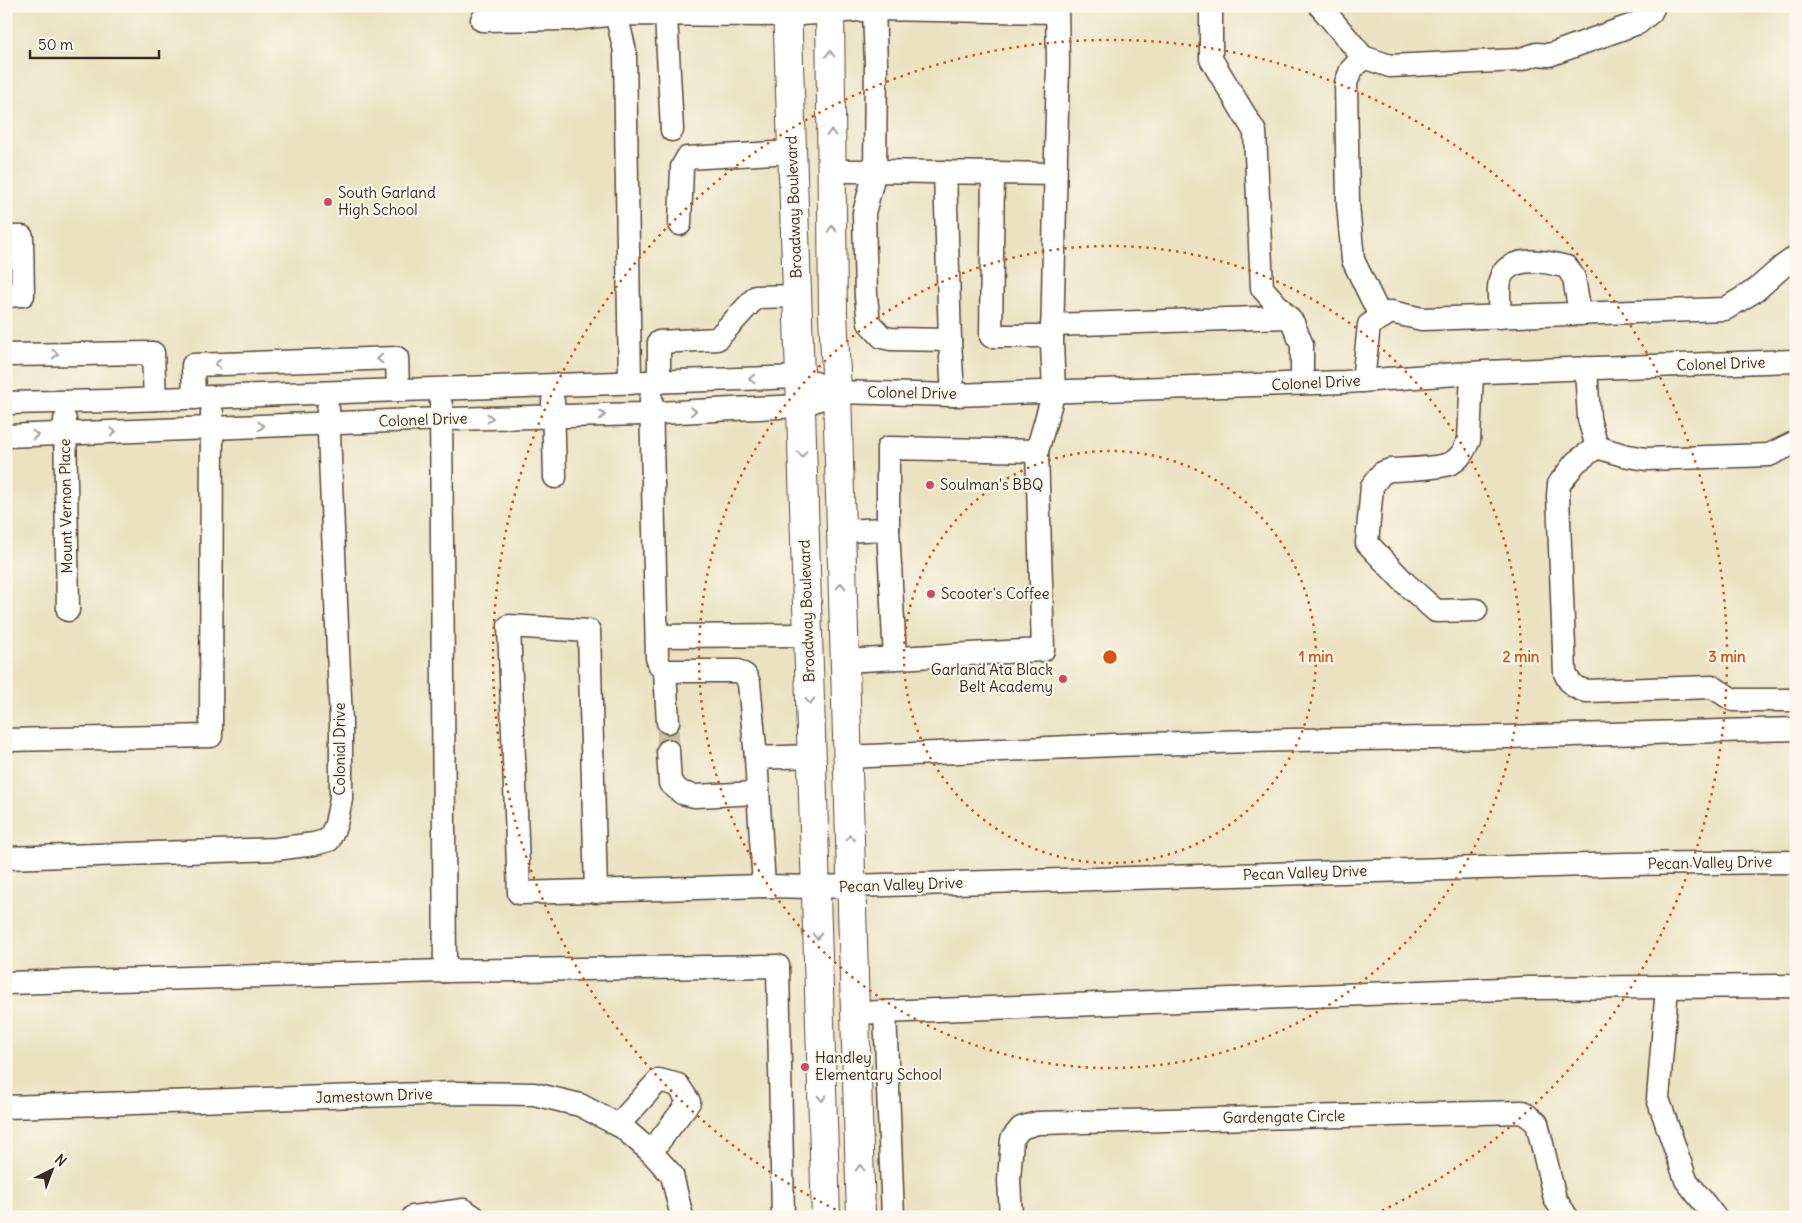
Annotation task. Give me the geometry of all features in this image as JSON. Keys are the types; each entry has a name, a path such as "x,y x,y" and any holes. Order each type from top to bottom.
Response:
{"main road":[{"name":"Broadway Boulevard","path":"787,10 826,1217"},
{"path":"830,10 833,298 861,1217"},
{"path":"792,161 831,171"},
{"path":"808,634 844,648"}],"street":[{"path":"1211,6 1211,58 1255,132 1262,288 1293,323 1302,346 1302,384"},
{"path":"1320,6 1363,58 1390,66 1518,60 1537,54 1549,55 1638,23 1652,12 1654,6"},
{"path":"873,8 876,64 875,171 864,213 866,297 869,324 882,336 891,339 950,340"},
{"path":"482,20 572,12 616,14 873,8 1057,9 1058,62 1052,330 1054,392 1037,451 1043,650 895,658 844,648"},
{"path":"659,12 672,130"},
{"path":"616,14 625,51 646,382 652,414 657,658 660,666 665,671 668,722"},
{"path":"1363,58 1351,70 1346,83 1348,204 1353,260 1381,318"},
{"path":"680,224 682,167 687,158 792,161"},
{"path":"831,171 1055,174"},
{"path":"945,172 953,395"},
{"path":"993,173 991,336 1052,330 1288,317"},
{"path":"6,237 22,237 23,295 6,296"},
{"path":"832,256 865,256"},
{"path":"1363,381 1369,325 1391,312 1422,320 1725,309 1756,290 1796,257"},
{"path":"1500,317 1500,285 1503,274 1514,265 1533,261 1552,262 1567,267 1574,278 1580,314"},
{"path":"646,382 658,342 718,339 756,297 797,296"},
{"path":"833,298 866,297"},
{"path":"6,355 153,353 155,399"},
{"path":"6,740 211,736 213,428 193,365 396,358 398,390"},
{"name":"Colonel Drive","path":"6,403 800,378 837,392 953,395 1302,384 1472,373 1796,361"},
{"path":"1586,368 1589,420 1597,447"},
{"path":"1472,373 1470,440 1466,450 1450,464 1390,470 1382,473 1372,486 1367,543 1406,584 1436,611 1476,610"},
{"path":"553,385 554,477"},
{"path":"441,389 445,971"},
{"name":"Colonial Drive","path":"6,858 276,849 329,840 336,824 341,799 341,722 327,392"},
{"name":"Colonel Drive","path":"6,436 442,419 652,414 801,406 837,392"},
{"name":"Mount Vernon Place","path":"65,402 68,610"},
{"path":"1597,447 1622,455 1646,459 1769,455 1796,442"},
{"path":"1597,447 1576,462 1559,484 1565,673 1569,683 1578,689 1586,691 1712,687 1733,700 1796,700"},
{"path":"895,658 888,529 888,448 1037,451"},
{"path":"840,531 888,529"},
{"name":"Pecan Valley Drive","path":"596,892 589,631 509,626 519,893 596,892 764,886 815,887 1624,864 1796,862"},
{"path":"657,636 808,634"},
{"path":"665,671 738,671 745,675 749,683 764,886"},
{"path":"847,757 1094,746 1291,740 1504,737 1796,729"},
{"path":"668,751 670,783 682,792 695,796 758,794"},
{"path":"756,758 812,756"},
{"path":"6,983 445,971 778,966 783,1217"},
{"path":"855,1013 1529,988 1796,986"},
{"path":"1667,987 1658,1099 1686,1180 1714,1217"},
{"path":"884,1012 893,1217"},
{"path":"618,1125 660,1080 678,1084 689,1102 651,1152"},
{"name":"Jamestown Drive","path":"6,1107 456,1093 534,1094 580,1105 618,1125 651,1152 672,1175 682,1217"},
{"name":"Gardengate Circle","path":"1011,1217 1009,1180 1012,1140 1021,1128 1038,1122 1523,1112 1538,1123 1555,1199 1567,1217"},
{"path":"413,1217 464,1210 474,1217"}],"tunnel":[{"path":"668,722 668,751"}],"place":[{"name":"South Garland High School","path":"328,202"},
{"name":"Soulman's BBQ","path":"930,485"},
{"name":"Scooter's Coffee","path":"931,594"},
{"name":"Garland Ata Black Belt Academy","path":"1063,679"},
{"name":"Handley Elementary School","path":"805,1067"}]}
